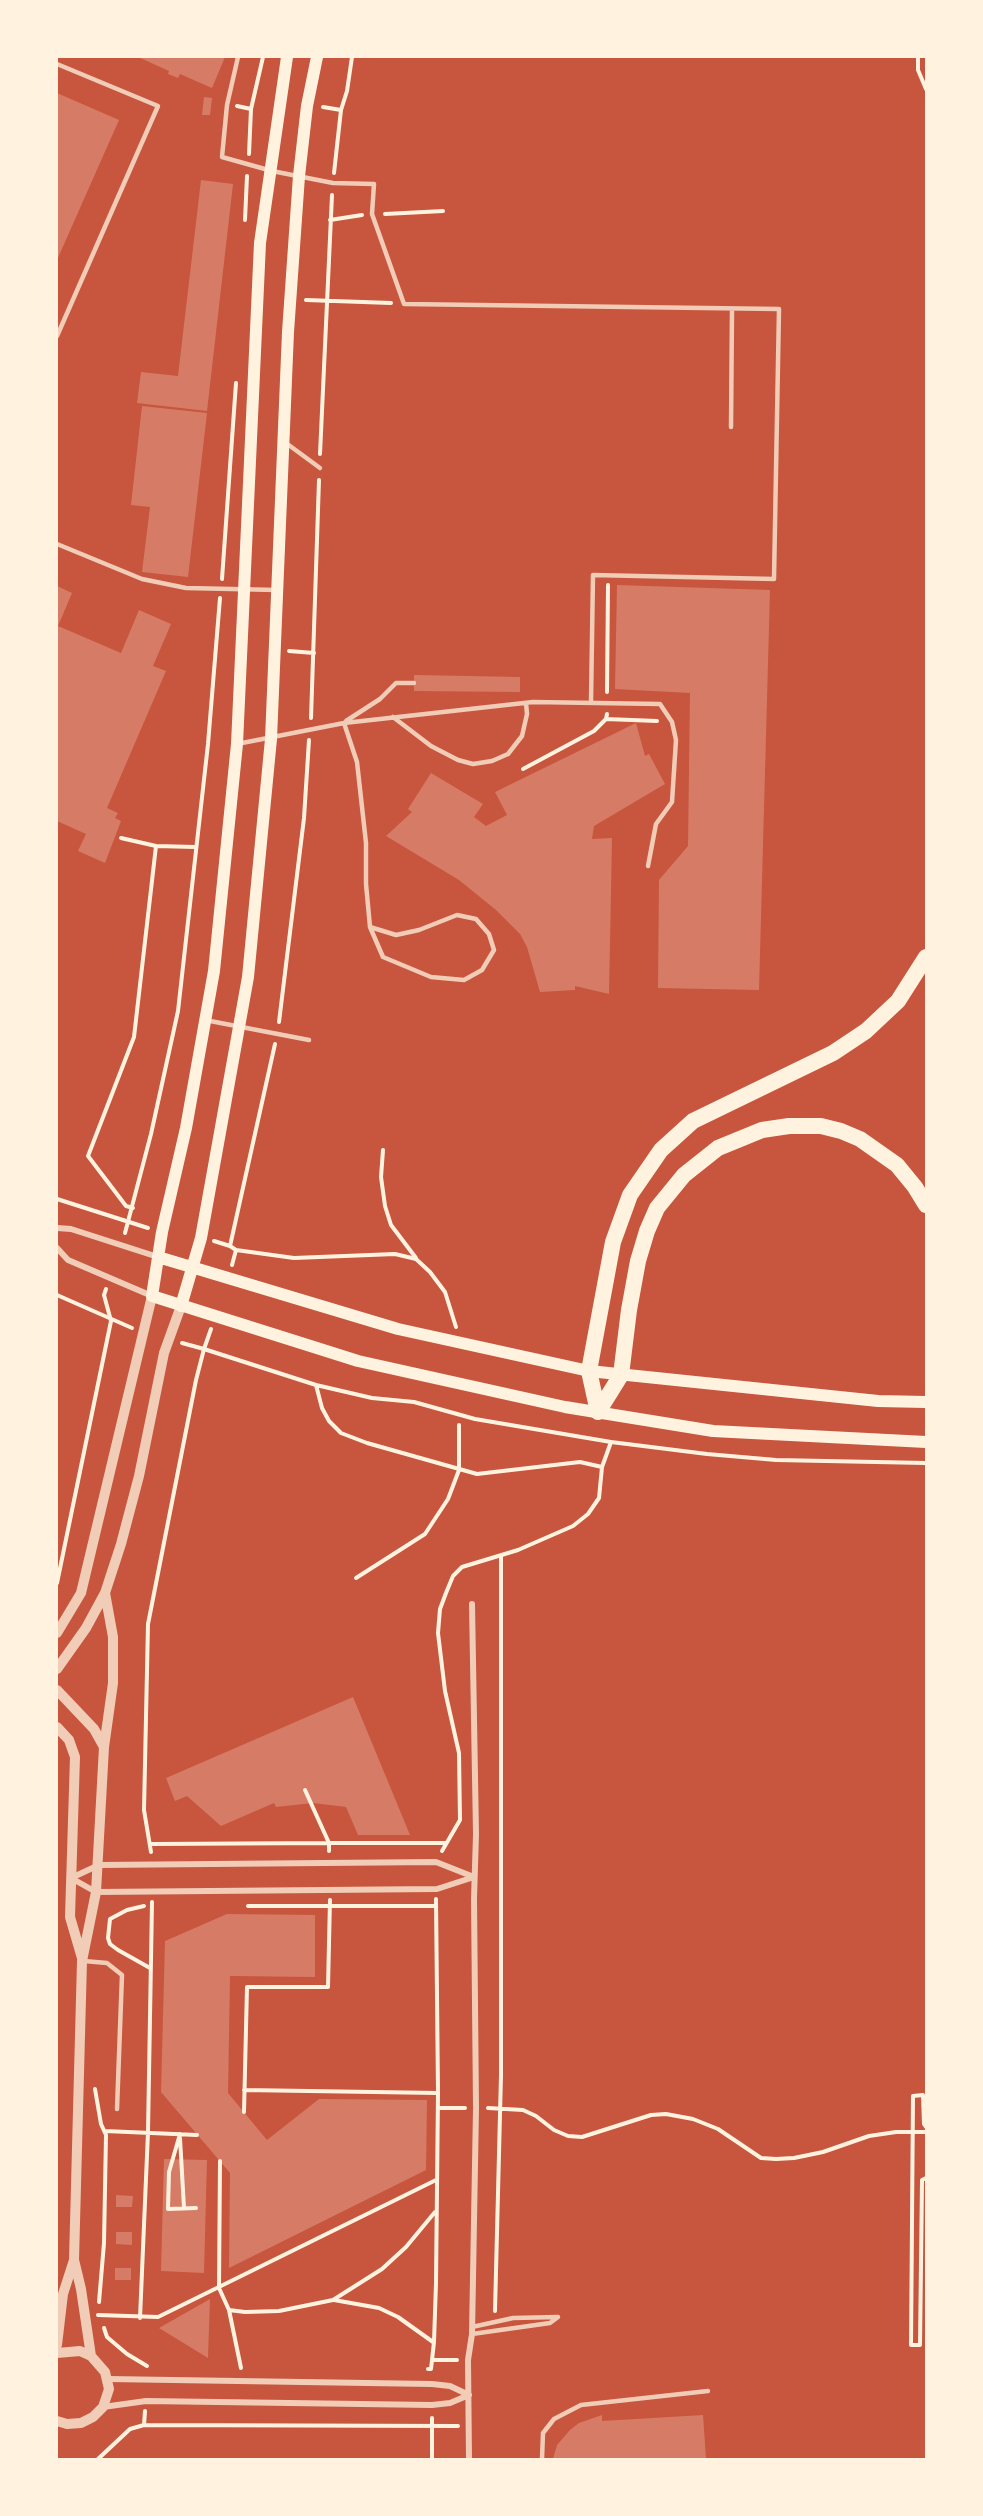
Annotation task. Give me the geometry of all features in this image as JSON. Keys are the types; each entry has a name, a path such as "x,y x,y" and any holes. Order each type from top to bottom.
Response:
{"highway":[{"path":"598,1412 590,1371 613,1242 630,1194 661,1150 693,1121 833,1053 866,1031 897,1001 926,957"},
{"path":"598,1412 621,1375 638,1261 657,1208 684,1175 718,1148 762,1130 789,1126 821,1126 841,1131 860,1139 897,1165 915,1186 926,1204"}],"main road":[{"path":"287,57 260,243 237,744 214,970 186,1128 162,1232 152,1296 358,1361 565,1407 713,1431 926,1442"},
{"path":"181,1306 201,1238 248,977 271,739 291,299 299,176 316,57"},
{"path":"158,1257 398,1329 590,1371 878,1401 926,1402"}],"street":[{"path":"57,1228 71,1229 158,1257"},
{"path":"57,1248 68,1260 152,1296 81,1593 57,1633"},
{"path":"57,1669 86,1628 105,1593 139,1476 164,1353 181,1306"},
{"path":"91,2356 81,2289 74,2260 82,1961 96,1892 104,1747 113,1683 113,1637 105,1593"},
{"path":"469,2459 468,2360 472,2330 476,2108 474,1877 476,1834 472,1604"},
{"path":"57,1690 94,1729 104,1747"},
{"path":"57,1727 69,1740 75,1757 70,1917 82,1961"},
{"path":"71,1878 99,1865 436,1862 474,1877"},
{"path":"71,1878 96,1892 437,1889 474,1877"},
{"path":"57,2345 63,2294 74,2260"},
{"path":"57,2353 68,2350 80,2351 91,2356 102,2366 108,2379 107,2398 103,2407 93,2417 81,2423 67,2424 57,2421"},
{"path":"108,2379 432,2384 450,2386 469,2395"},
{"path":"103,2407 146,2401 432,2405 450,2403 469,2395"}],"lane":[{"path":"238,57 227,105 222,157 272,171 333,183 374,184 372,214 404,304 779,309 774,579 593,575 591,701"},
{"path":"57,64 158,106 57,336"},
{"path":"731,427 732,309"},
{"path":"285,443 320,468"},
{"path":"57,544 142,579 186,588 279,590"},
{"path":"344,723 380,699 396,683 414,683"},
{"path":"237,744 344,723 526,703 591,701 660,704 672,722 676,740 672,802 656,824 648,866"},
{"path":"393,717 431,746 458,760 473,764 492,761 508,754 522,736 527,714 526,703"},
{"path":"344,723 358,774 366,843 366,884 370,927 383,957 431,977 464,980 482,970 494,950 489,934 476,919 457,915 419,930 396,935 370,927"},
{"path":"206,1020 309,1040"},
{"path":"82,1961 107,1963 122,1975 117,2109"},
{"path":"558,2317 550,2323 472,2330 495,2321 558,2317"},
{"path":"542,2459 543,2433 554,2419 581,2405 708,2391"}],"path":[{"path":"245,230 251,109 262,57"},
{"path":"918,57 918,69 926,89"},
{"path":"291,299 404,304"},
{"path":"121,1244 133,1208 178,1011 208,744 236,379"},
{"path":"606,719 672,722"},
{"path":"121,838 156,846 195,848"},
{"path":"133,1208 126,1206 88,1155 134,1037 156,846"},
{"path":"383,1150 381,1177 385,1206 391,1225 416,1259 430,1272 445,1292 456,1328"},
{"path":"57,1199 162,1232"},
{"path":"201,1238 230,1246"},
{"path":"236,1250 294,1258 395,1254 416,1259"},
{"path":"57,1583 111,1321 104,1295 109,1278"},
{"path":"57,1296 111,1321"},
{"path":"151,1864 151,1844 144,1810 148,1624 204,1349"},
{"path":"316,1385 322,1408 329,1421 341,1433 366,1443 477,1474 580,1462 602,1467 611,1442"},
{"path":"356,1578 425,1534 448,1499 459,1470 459,1425"},
{"path":"879,1462 926,1463"},
{"path":"495,2321 500,2108 501,1556"},
{"path":"151,1844 329,1844 305,1790"},
{"path":"419,2369 431,2369 434,2342 438,2093 437,1889"},
{"path":"140,2318 148,2132 152,1891"},
{"path":"107,1963 110,1919 127,1910 153,1905"},
{"path":"242,1906 436,1906"},
{"path":"244,2112 247,1987 328,1987 330,1906"},
{"path":"110,1944 151,1968"},
{"path":"94,2081 101,2124 105,2131 104,2243 98,2316 158,2317 436,2180"},
{"path":"244,2090 438,2093"},
{"path":"500,2108 523,2110 536,2116 554,2130 568,2136 582,2137 651,2115 693,2119 718,2129 761,2158 776,2159 823,2152 869,2136 914,2132 925,2130 923,2095 913,2096 914,2132 911,2345 920,2344 922,2180 926,2178"},
{"path":"105,2131 197,2135"},
{"path":"180,2134 170,2172 168,2209 196,2208"},
{"path":"180,2134 184,2208"},
{"path":"220,2161 219,2288 229,2310 241,2367"},
{"path":"229,2310 279,2312 333,2300 382,2269 406,2247 436,2211"},
{"path":"333,2300 379,2308 398,2317 434,2342"},
{"path":"229,2367 253,2368"},
{"path":"144,2425 432,2426 432,2459"}],"building":[{"path":"138,57 225,57 212,88 180,74 178,78 168,74 169,71"},
{"path":"57,93 119,120 57,260"},
{"path":"204,97 212,98 210,115 202,115"},
{"path":"201,180 233,184 207,411 137,403 141,372 178,376"},
{"path":"142,406 207,413 188,577 142,572 150,507 131,505"},
{"path":"617,585 770,590 759,990 658,988 659,880 688,846 690,693 615,689"},
{"path":"57,586 72,593 58,626 121,653 139,610 171,624 153,666 166,671 107,808 118,813 115,818 121,821 105,863 78,851 86,834 57,821"},
{"path":"414,675 520,677 520,692 414,691"},
{"path":"636,723 645,756 649,754 665,784 594,826 592,839 612,838 609,994 575,986 575,990 540,992 527,947 520,934 496,910 459,880 386,836 412,812 408,809 431,773 483,804 474,817 486,826 507,815 495,792"},
{"path":"353,1697 410,1835 358,1835 346,1807 313,1803 276,1807 274,1803 221,1826 187,1796 175,1801 166,1778"},
{"path":"227,1914 315,1915 315,1977 230,1976 228,2093 267,2140 319,2099 427,2100 426,2170 229,2268 230,2173 161,2092 165,1941"},
{"path":"164,2159 207,2160 204,2273 161,2271"},
{"path":"116,2195 133,2196 132,2207 116,2207"},
{"path":"116,2232 132,2232 132,2245 116,2244"},
{"path":"115,2268 131,2268 131,2280 115,2280"},
{"path":"210,2299 208,2358 159,2328"},
{"path":"602,2415 602,2421 703,2415 706,2459 553,2459 557,2445 570,2430 579,2423"}]}
